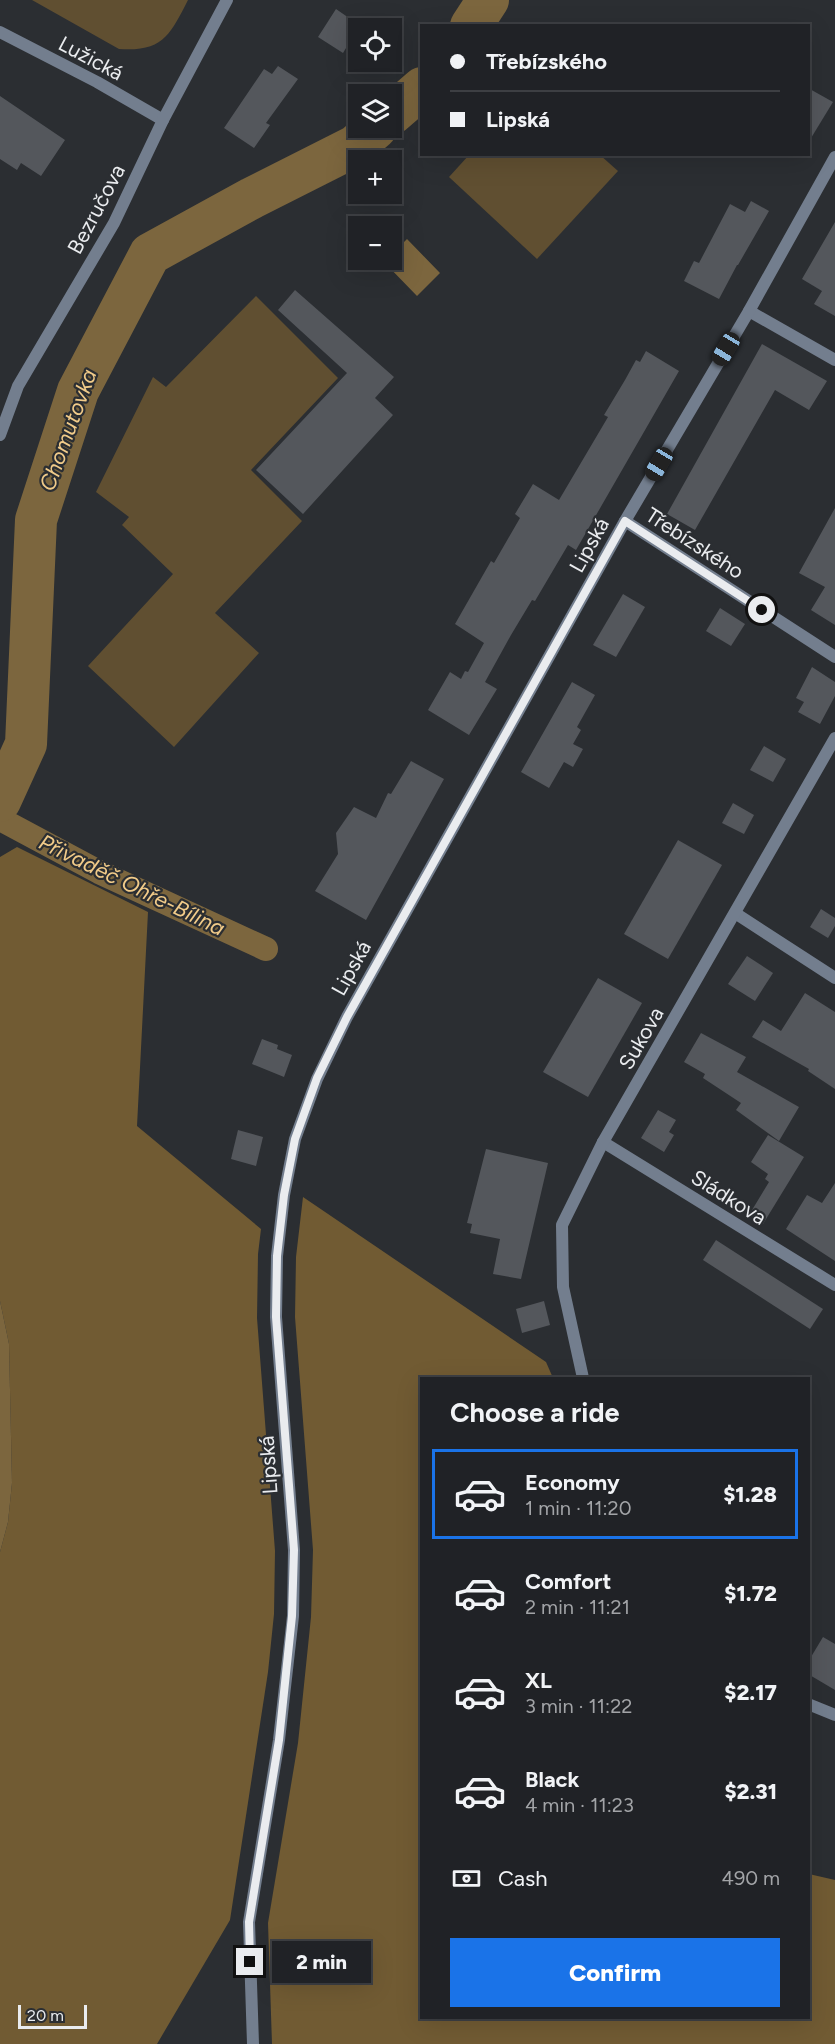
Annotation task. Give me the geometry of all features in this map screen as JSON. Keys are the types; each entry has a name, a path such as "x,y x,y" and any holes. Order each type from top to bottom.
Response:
{"street":[{"name":"Bezručova","path":"0,435 18,386 114,223 163,120 227,0"},
{"name":"Lužická","path":"0,32 97,82 163,120"},
{"name":"Lipská","path":"253,2044 249,1922 279,1740 292,1616 294,1550 276,1317 277,1256 284,1195 295,1139 317,1078 347,1017 625,521 749,311 835,157"},
{"path":"749,311 835,360"},
{"name":"Třebízského","path":"625,521 835,657"},
{"name":"Sukova","path":"583,1377 563,1287 561,1225 603,1142 835,738"},
{"path":"735,913 835,978"},
{"name":"Sládkova","path":"603,1142 835,1286"},
{"path":"810,1705 835,1715"}],"shaded area":[{"path":"32,0 188,0 176,23 163,39 146,48 119,49"},
{"path":"468,156 601,156 618,171 537,259 449,177"},
{"path":"407,239 440,273 417,296 392,270 402,270 402,244"},
{"path":"256,296 338,378 251,470 302,521 215,613 259,653 174,747 88,666 173,574 122,525 129,517 96,492 153,377 166,387"},
{"path":"17,847 148,912 137,1126 261,1229 258,1254 257,1318 275,1551 274,1614 268,1672 230,1920 157,2044 0,2044 0,1552 8,1522 12,1483 9,1344 0,1301 0,857"},
{"path":"303,1197 546,1362 553,1377 420,1377 420,2019 810,2019 810,1874 835,1880 835,2044 272,2044 268,1923 298,1743 311,1617 313,1550 295,1317 296,1257"},
{"path":"0,1301 9,1344 12,1483 8,1522 0,1552"}],"building":[{"path":"336,9 349,18 348,45 343,53 318,37"},
{"path":"278,66 298,79 266,123 270,125 254,148 224,128 264,69 272,74"},
{"path":"810,89 833,102 810,140"},
{"path":"0,96 65,140 41,176 21,163 17,170 0,159"},
{"path":"751,201 769,211 719,299 684,281 694,261 699,263 730,204 745,212"},
{"path":"835,222 835,316 814,304 822,291 802,279"},
{"path":"295,290 394,377 375,398 393,415 303,514 256,470 347,373 278,310"},
{"path":"762,344 827,381 809,410 775,390 695,530 667,514"},
{"path":"646,351 679,371 576,550 568,545 535,601 532,600 511,635 485,682 497,689 469,735 428,710 450,672 461,679 465,671 468,672 484,643 455,624 491,561 494,563 520,518 515,514 533,484 559,500 608,417 604,415 636,360 640,362"},
{"path":"835,508 835,625 811,610 825,587 799,573"},
{"path":"623,594 645,607 616,657 593,645"},
{"path":"720,608 745,624 731,646 706,631"},
{"path":"812,667 835,682 835,696 820,724 798,712 804,702 796,698"},
{"path":"572,682 595,695 577,727 581,730 573,744 583,749 573,767 564,762 549,788 521,772"},
{"path":"764,746 786,759 773,782 750,770"},
{"path":"411,761 444,779 366,920 315,891 338,854 336,833 354,807 376,818 388,793 391,794"},
{"path":"733,803 754,815 744,834 722,823"},
{"path":"678,840 722,865 668,959 624,934"},
{"path":"821,909 835,918 835,926 828,938 810,927"},
{"path":"747,956 773,973 755,1001 728,984"},
{"path":"598,978 642,1003 588,1097 543,1072"},
{"path":"805,993 835,1012 835,1089 808,1071 809,1069 752,1037 763,1020 781,1031"},
{"path":"701,1033 746,1057 737,1072 799,1107 779,1141 736,1110 741,1103 703,1078 705,1074 684,1062"},
{"path":"262,1039 278,1045 277,1049 292,1055 284,1077 252,1064"},
{"path":"658,1110 676,1120 669,1132 674,1135 664,1152 641,1138"},
{"path":"238,1130 263,1137 256,1166 231,1159"},
{"path":"768,1135 804,1157 763,1224 749,1215 769,1182 765,1179 768,1174 751,1162"},
{"path":"486,1149 548,1163 521,1279 493,1274 500,1239 470,1233 472,1224 467,1223"},
{"path":"835,1183 835,1261 786,1229 807,1195 822,1203"},
{"path":"716,1240 823,1309 810,1329 703,1260"},
{"path":"544,1301 550,1325 522,1333 516,1309"},
{"path":"823,1637 835,1644 835,1690 810,1675 810,1659"}],"waterway":[{"name":"Chomutovka","path":"472,24 488,0"},
{"name":"Chomutovka","path":"402,105 420,90"},
{"name":"Chomutovka","path":"0,801 26,744 36,520 78,391 150,254 252,198 355,146 364,138"},
{"name":"Přivaděč Ohře-Bílina","path":"0,819 99,872 266,949"}],"route":[{"path":"250,1962 249,1922 279,1740 292,1616 294,1550 276,1317 277,1256 284,1195 295,1139 317,1078 347,1017 625,521 762,610"}]}
